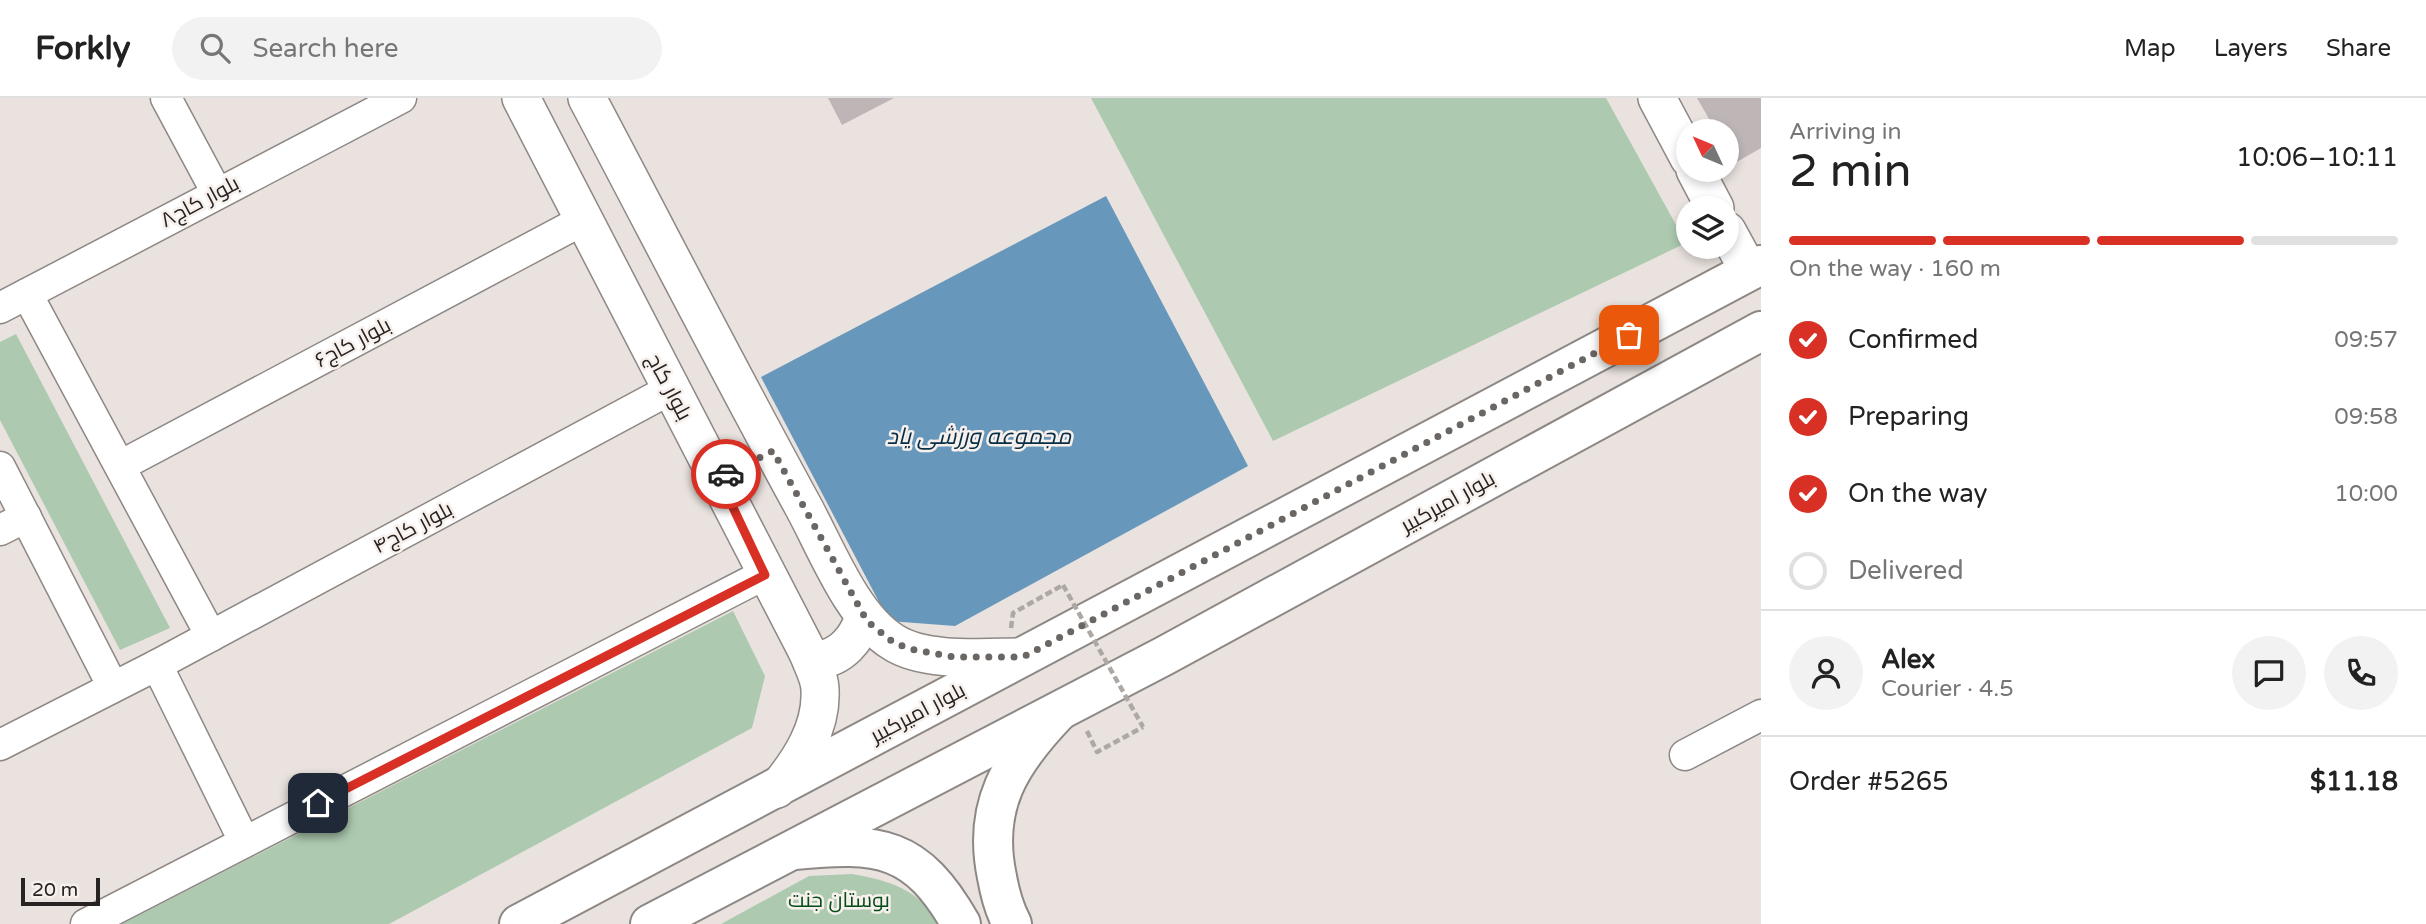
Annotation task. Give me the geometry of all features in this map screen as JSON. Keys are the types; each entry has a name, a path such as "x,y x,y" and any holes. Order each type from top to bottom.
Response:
{"main road":[{"name":"بلوار امیرکبیر","path":"519,924 1755,268"},
{"name":"بلوار امیرکبیر","path":"650,924 1164,656 1761,331"},
{"path":"1007,916 992,850 996,805 1017,759 1062,708"},
{"path":"794,850 861,847 900,856 925,872 944,893 962,924"},
{"path":"962,924 958,909 961,901 971,892 987,893 1007,916"}],"street":[{"path":"166,98 217,193"},
{"name":"بلوار کاج۸","path":"0,308 401,98"},
{"name":"بلوار کاج","path":"521,98 585,219 669,390 719,478 765,575 808,653 821,687 818,715 796,765 777,789"},
{"path":"587,98 773,451 864,616 894,643 915,650 954,657 1023,657"},
{"path":"1657,98 1676,134"},
{"name":"بلوار کاج۶","path":"120,466 585,219"},
{"path":"1739,247 1755,268"},
{"path":"27,294 211,636"},
{"name":"بلوار کاج۴","path":"0,745 158,665 669,390"},
{"path":"719,478 773,451"},
{"path":"0,467 13,523 113,687"},
{"path":"86,924 765,575"},
{"path":"808,653 816,660 826,660 841,652 860,629 864,616"},
{"path":"158,665 244,841"},
{"path":"1685,755 1761,715"}],"path":[{"path":"1013,613 1063,585 1143,727 1097,752"}],"green space":[{"path":"1091,98 1606,98 1676,225 1676,248 1273,441"},
{"path":"16,334 170,628 120,650 0,420 0,342"},
{"path":"733,611 765,676 752,728 389,924 122,924"},
{"name":"بوستان جنت","path":"852,874 902,888 931,912 938,924 721,924 809,876"}],"water":[{"name":"مجموعه ورزشی یاد","path":"1106,196 1248,466 955,626 889,621 761,377"}],"building":[{"path":"828,98 894,98 842,125"},
{"path":"1697,98 1761,98 1761,148 1740,160 1740,119 1709,119"}],"way so far":[{"path":"726,474 773,451 867,621 894,643 954,657 1023,657 1629,335"}],"route":[{"path":"318,803 765,575 719,478 726,474"}]}
